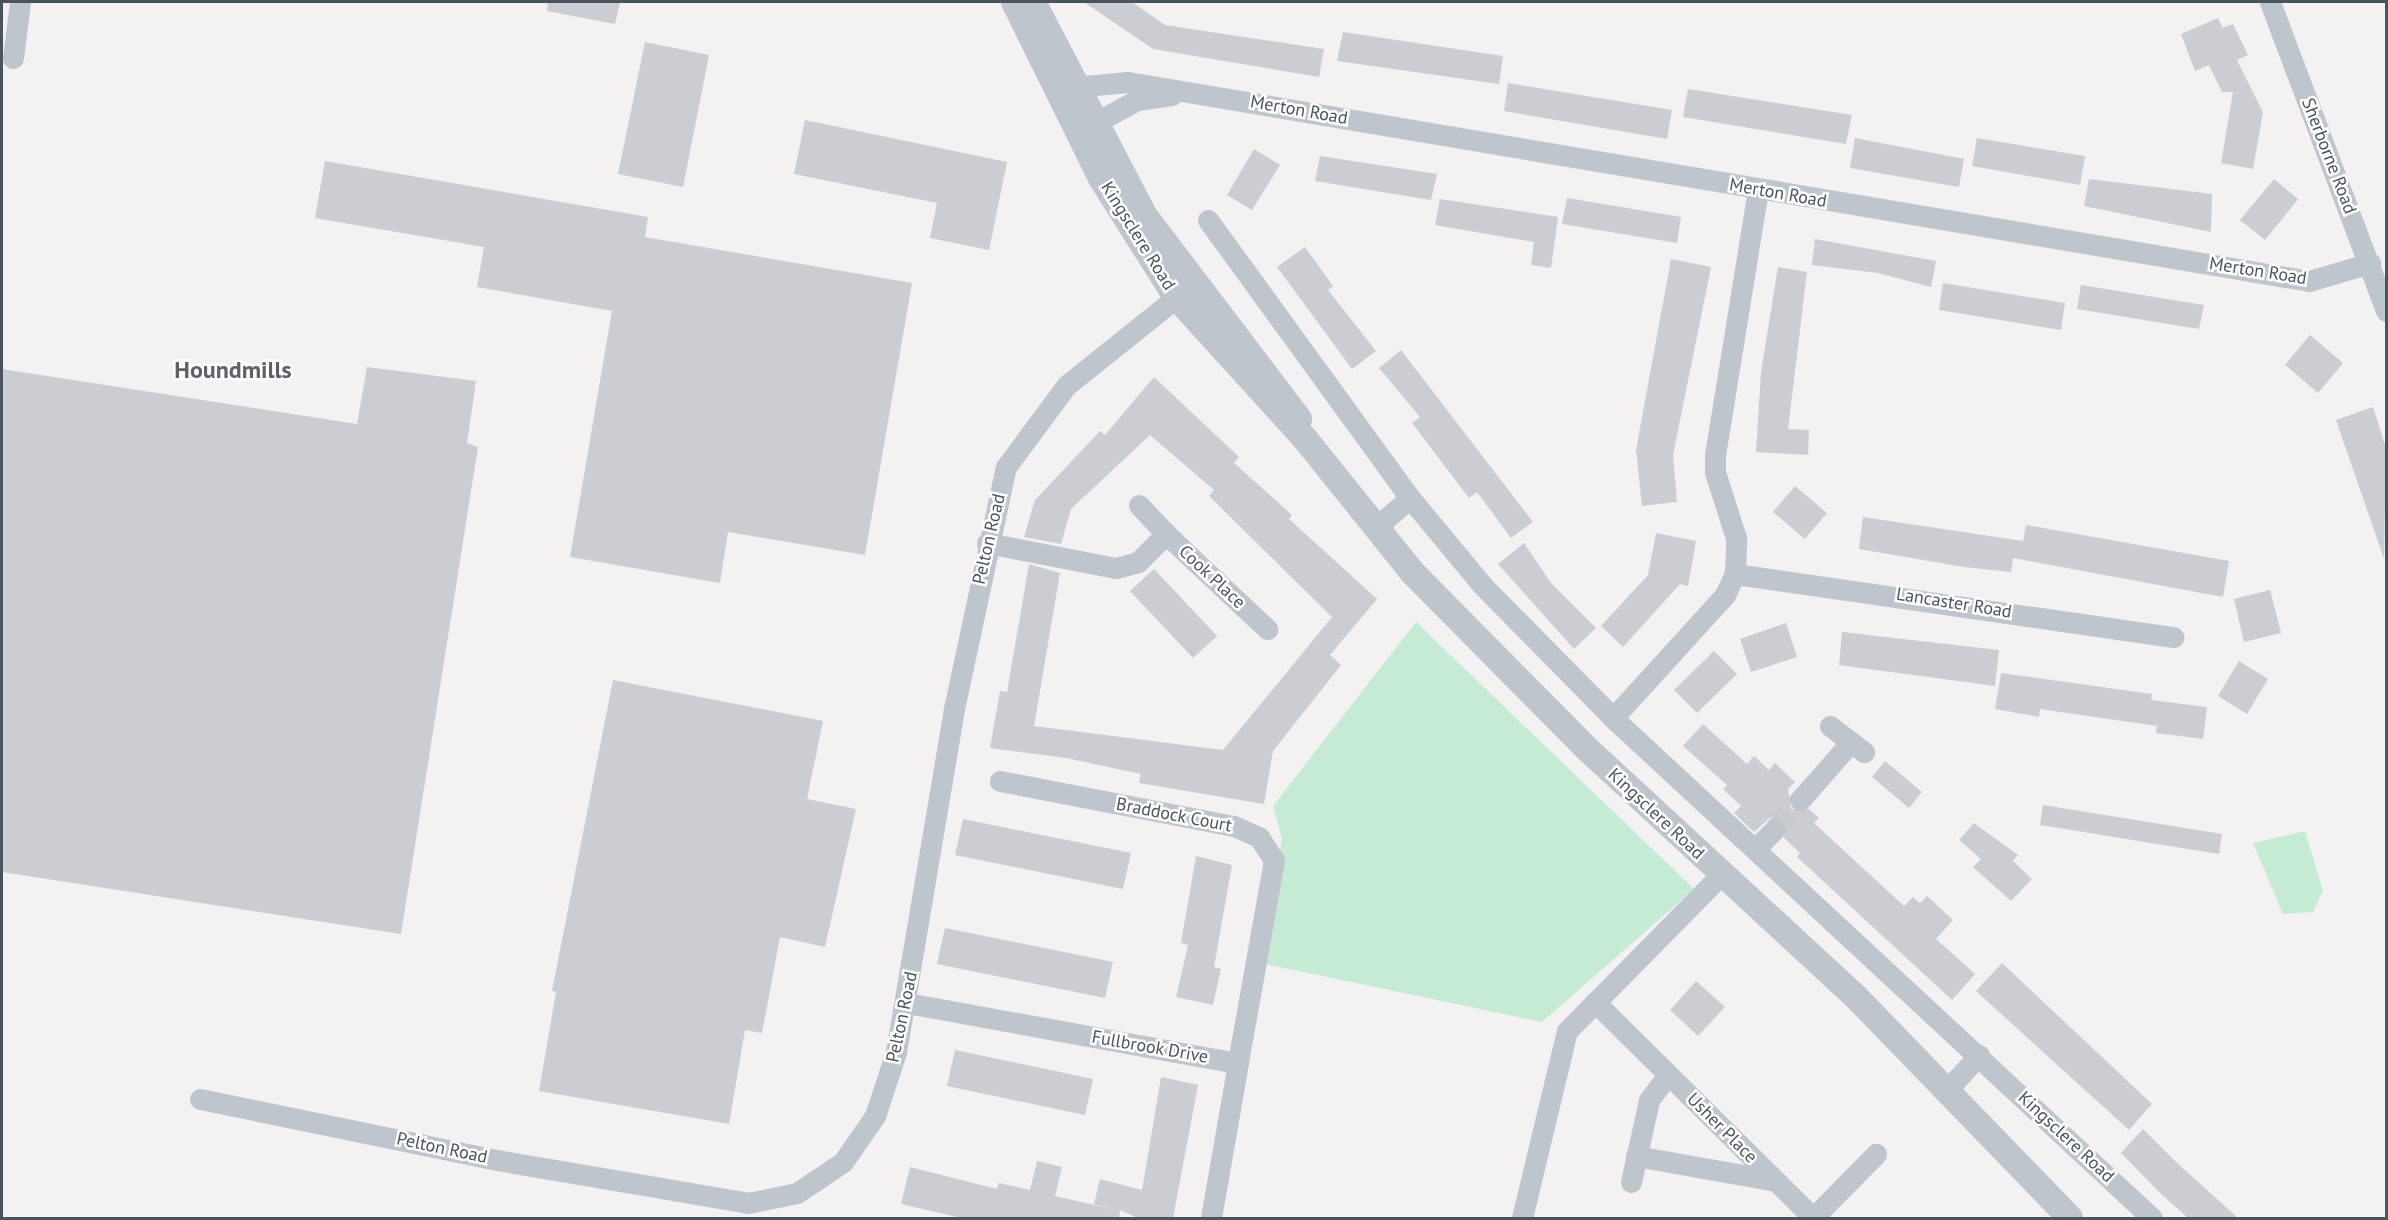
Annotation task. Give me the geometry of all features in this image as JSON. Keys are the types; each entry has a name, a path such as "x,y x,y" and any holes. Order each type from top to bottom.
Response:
{"street":[{"path":"13,58 20,2"},
{"name":"Kingsclere Road","path":"1014,2 1066,86"},
{"name":"Kingsclere Road","path":"1033,2 1066,86 1086,127 1145,216 1184,291 1248,345 1298,415 1306,440 1375,528 1473,639 1948,1089 2070,1218"},
{"name":"Sherborne Road","path":"2270,2 2386,311"},
{"name":"Merton Road","path":"1066,86 1128,82 1184,94 2309,280 2370,264"},
{"name":"Merton Road","path":"1086,127 1137,100 1184,94"},
{"path":"1613,718 1725,595 1735,574 1736,538 1715,472 1715,455 1758,189"},
{"name":"Kingsclere Road","path":"1208,220 1410,498 1484,586 1613,718 1757,847 2152,1218"},
{"name":"Pelton Road","path":"200,1099 497,1160 748,1203 798,1193 843,1162 875,1116 907,1003 987,543 1006,467 1041,414 1067,385 1184,291"},
{"path":"1375,528 1410,498"},
{"path":"1139,505 1166,534"},
{"name":"Cook Place","path":"987,543 1116,568 1138,562 1166,534 1267,629"},
{"name":"Lancaster Road","path":"1735,574 2174,636"},
{"path":"1800,800 1858,747 1830,726"},
{"name":"Braddock Court","path":"1000,781 1234,826 1258,837 1274,860 1238,1063"},
{"path":"1757,847 1775,829"},
{"path":"1522,1218 1559,1046 1595,1002 1722,874"},
{"name":"Usher Place","path":"1595,1002 1813,1218 1876,1154"},
{"name":"Fullbrook Drive","path":"907,1003 1238,1063"},
{"path":"1948,1089 1979,1055"},
{"path":"1210,1218 1238,1063"},
{"path":"1631,1182 1649,1100 1668,1075"},
{"name":"Usher Place","path":"1636,1156 1776,1181"}],"green space":[{"path":"1416,622 1694,889 1542,1022 1260,963 1282,839 1273,806"},
{"path":"2305,831 2323,891 2313,912 2283,914 2253,843"}],"building":[{"path":"548,2 620,2 615,24 547,11"},
{"path":"1084,2 1132,2 1165,25 1324,49 1319,77 1153,49"},
{"path":"2218,18 2223,28 2233,24 2248,55 2237,60 2263,112 2253,169 2221,163 2233,92 2222,92 2209,65 2195,71 2181,34"},
{"path":"1343,32 1503,56 1499,84 1337,61"},
{"path":"645,42 709,55 683,187 618,174"},
{"path":"1508,83 1672,110 1667,139 1504,111"},
{"path":"1688,89 1852,115 1846,144 1683,117"},
{"path":"805,120 1007,162 989,250 930,238 937,203 794,174"},
{"path":"1855,138 1964,159 1959,187 1850,168"},
{"path":"1977,138 2085,156 2080,185 1972,166"},
{"path":"1254,149 1280,165 1252,210 1227,195"},
{"path":"1320,156 1437,174 1431,200 1315,181"},
{"path":"325,161 648,217 645,237 912,283 865,555 728,532 720,583 570,557 612,311 477,287 484,247 315,218"},
{"path":"2089,179 2212,194 2211,232 2084,206"},
{"path":"2274,179 2298,199 2265,240 2240,220"},
{"path":"1567,198 1681,217 1677,243 1562,224"},
{"path":"1440,199 1558,217 1551,268 1531,265 1534,242 1435,225"},
{"path":"1815,239 1936,261 1931,287 1878,273 1812,265"},
{"path":"1305,247 1333,286 1328,290 1376,351 1352,369 1277,267"},
{"path":"1671,259 1711,267 1673,455 1677,502 1642,506 1636,450"},
{"path":"1778,267 1807,272 1788,429 1809,430 1808,455 1756,452 1761,372"},
{"path":"1943,283 2065,303 2061,330 1939,310"},
{"path":"2081,285 2204,305 2199,329 2077,309"},
{"path":"2310,335 2343,363 2318,393 2285,365"},
{"path":"1401,350 1533,522 1511,538 1477,492 1469,498 1412,423 1420,417 1379,368"},
{"path":"367,367 476,381 467,443 478,447 401,934 2,872 2,369 357,424"},
{"path":"1154,377 1239,457 1234,463 1292,515 1289,519 1377,599 1330,655 1341,665 1273,751 1264,804 1139,783 1141,774 1066,758 990,748 1000,691 1007,692 1029,564 1060,573 1034,726 1223,750 1332,617 1209,496 1214,490 1150,435 1071,509 1061,544 1024,537 1035,500 1100,431 1105,435"},
{"path":"2373,407 2386,448 2384,559 2336,420"},
{"path":"1795,486 1827,513 1805,539 1773,512"},
{"path":"1863,517 2023,541 2026,525 2229,561 2223,597 2013,558 2011,572 1964,567 1859,549"},
{"path":"1656,533 1696,541 1688,586 1680,584 1623,647 1601,626 1648,575"},
{"path":"1524,543 1551,583 1596,628 1574,649 1498,564"},
{"path":"1154,569 1217,636 1193,658 1130,591"},
{"path":"2270,590 2281,633 2244,642 2234,599"},
{"path":"1786,623 1797,657 1751,672 1740,639"},
{"path":"1842,632 1999,650 1995,686 1839,665"},
{"path":"1714,651 1737,674 1697,713 1674,690"},
{"path":"2239,661 2268,679 2247,714 2218,696"},
{"path":"2001,673 2152,694 2151,700 2207,707 2203,739 2156,733 2157,726 2040,709 2039,717 1995,709"},
{"path":"613,680 823,721 807,799 856,809 825,947 780,937 762,1033 745,1030 729,1124 539,1091 556,992 552,991"},
{"path":"1703,724 1747,764 1754,756 1769,770 1775,763 1795,782 1788,789 1791,809 1809,809 1819,818 1814,823 1904,906 1913,897 1920,903 1927,896 1953,920 1936,939 1975,974 1952,1000 1797,857 1800,853 1784,838 1784,820 1771,817 1754,832 1734,813 1741,806 1723,789 1727,785 1683,746"},
{"path":"1885,761 1922,792 1909,808 1872,777"},
{"path":"2043,805 2222,834 2219,854 2040,825"},
{"path":"963,819 1131,853 1123,889 955,855"},
{"path":"1974,823 2018,855 2013,861 2032,879 2011,901 1973,867 1981,859 1959,840"},
{"path":"1196,856 1232,865 1214,967 1221,969 1213,1005 1176,997 1188,945 1181,943"},
{"path":"945,928 1113,962 1105,998 937,964"},
{"path":"2002,963 2152,1104 2129,1130 1976,991"},
{"path":"1696,981 1725,1007 1698,1036 1670,1010"},
{"path":"955,1050 1093,1079 1085,1115 947,1086"},
{"path":"1161,1077 1198,1085 1173,1218 1138,1218 1120,1210 1119,1218 961,1218 901,1204 910,1167 997,1189 999,1183 1030,1190 1037,1161 1062,1167 1055,1196 1117,1210 1094,1204 1100,1179 1142,1190"},
{"path":"2143,1129 2238,1218 2188,1218 2161,1194 2121,1153"}],"tunnel":[{"path":"1775,829 1800,800"}],"district":[{"name":"Houndmills","path":"233,370"}]}
